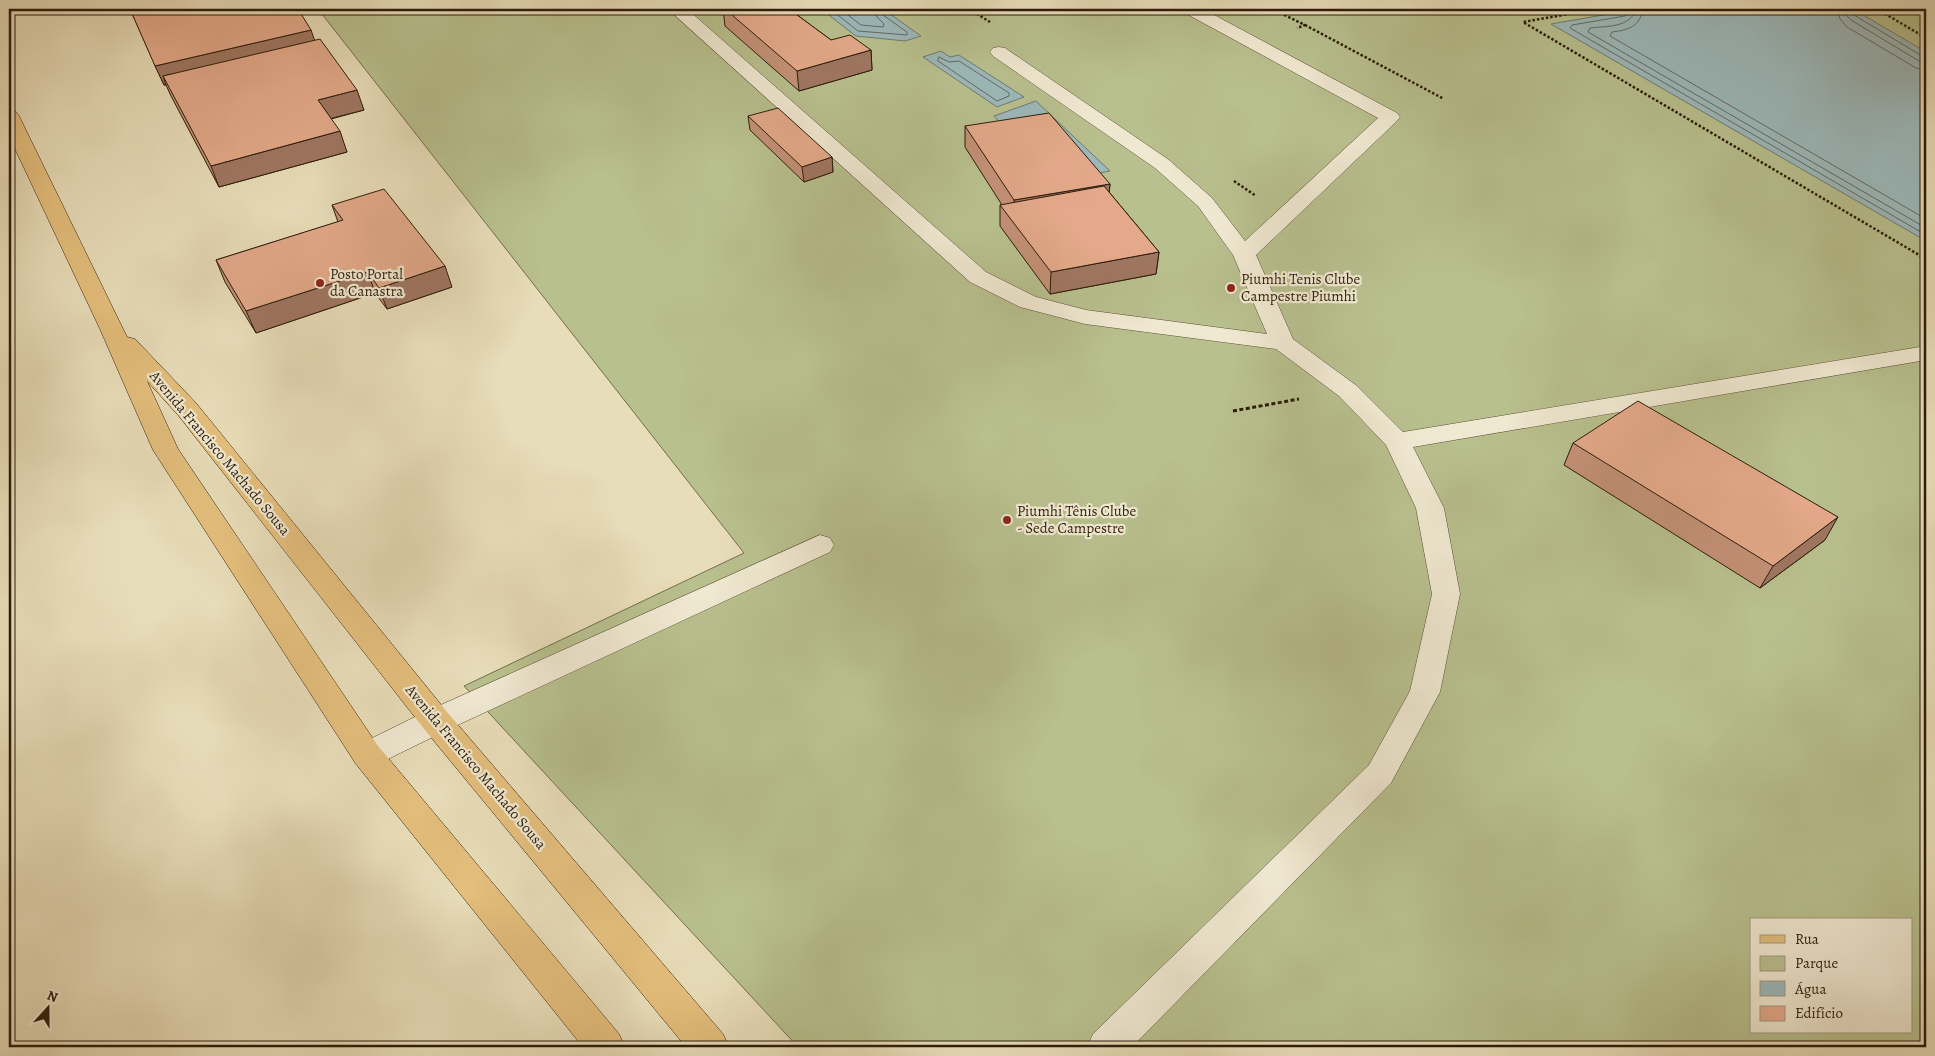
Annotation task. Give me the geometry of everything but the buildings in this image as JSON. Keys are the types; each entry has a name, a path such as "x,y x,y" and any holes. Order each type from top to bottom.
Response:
{"main road":[{"path":"10,122 112,329"},
{"name":"Avenida Francisco Machado Sousa","path":"112,329 187,409 436,720 710,1047"},
{"name":"Avenida Francisco Machado Sousa","path":"112,329 166,450 367,755 606,1047"}],"street":[{"path":"677,9 978,277 1028,302 1085,317 1283,343 1348,391 1397,441 1430,508 1446,594 1426,692 1380,774 1106,1047"},
{"path":"1191,9 1390,117 1244,254"},
{"path":"999,52 1162,164 1205,202 1244,254 1283,343"},
{"path":"1397,441 1926,353"},
{"path":"367,755 436,720 820,545"}],"path":[{"path":"1597,9 1523,22 1926,259"},
{"path":"1877,9 1926,38"},
{"path":"1305,25 1444,99"},
{"path":"1233,411 1348,391"}],"green space":[{"name":"Piumhi Tenis Clube Campestre Piumhi","path":"318,9 1926,9 1926,1047 798,1047 464,686 744,553"}],"water":[{"path":"821,9 883,9 921,36 905,41 856,36"},
{"path":"1638,9 1853,9 1926,52 1926,241 1551,24"},
{"path":"941,51 950,57 959,55 1024,97 997,107 923,57"},
{"path":"1036,101 1110,171 1094,174 1009,132 994,116"}],"place":[{"name":"Posto Portal da Canastra","path":"320,283"},
{"name":"Piumhi Tenis Clube Campestre Piumhi","path":"1231,288"},
{"name":"Piumhi Tênis Clube - Sede Campestre","path":"1007,520"}]}
